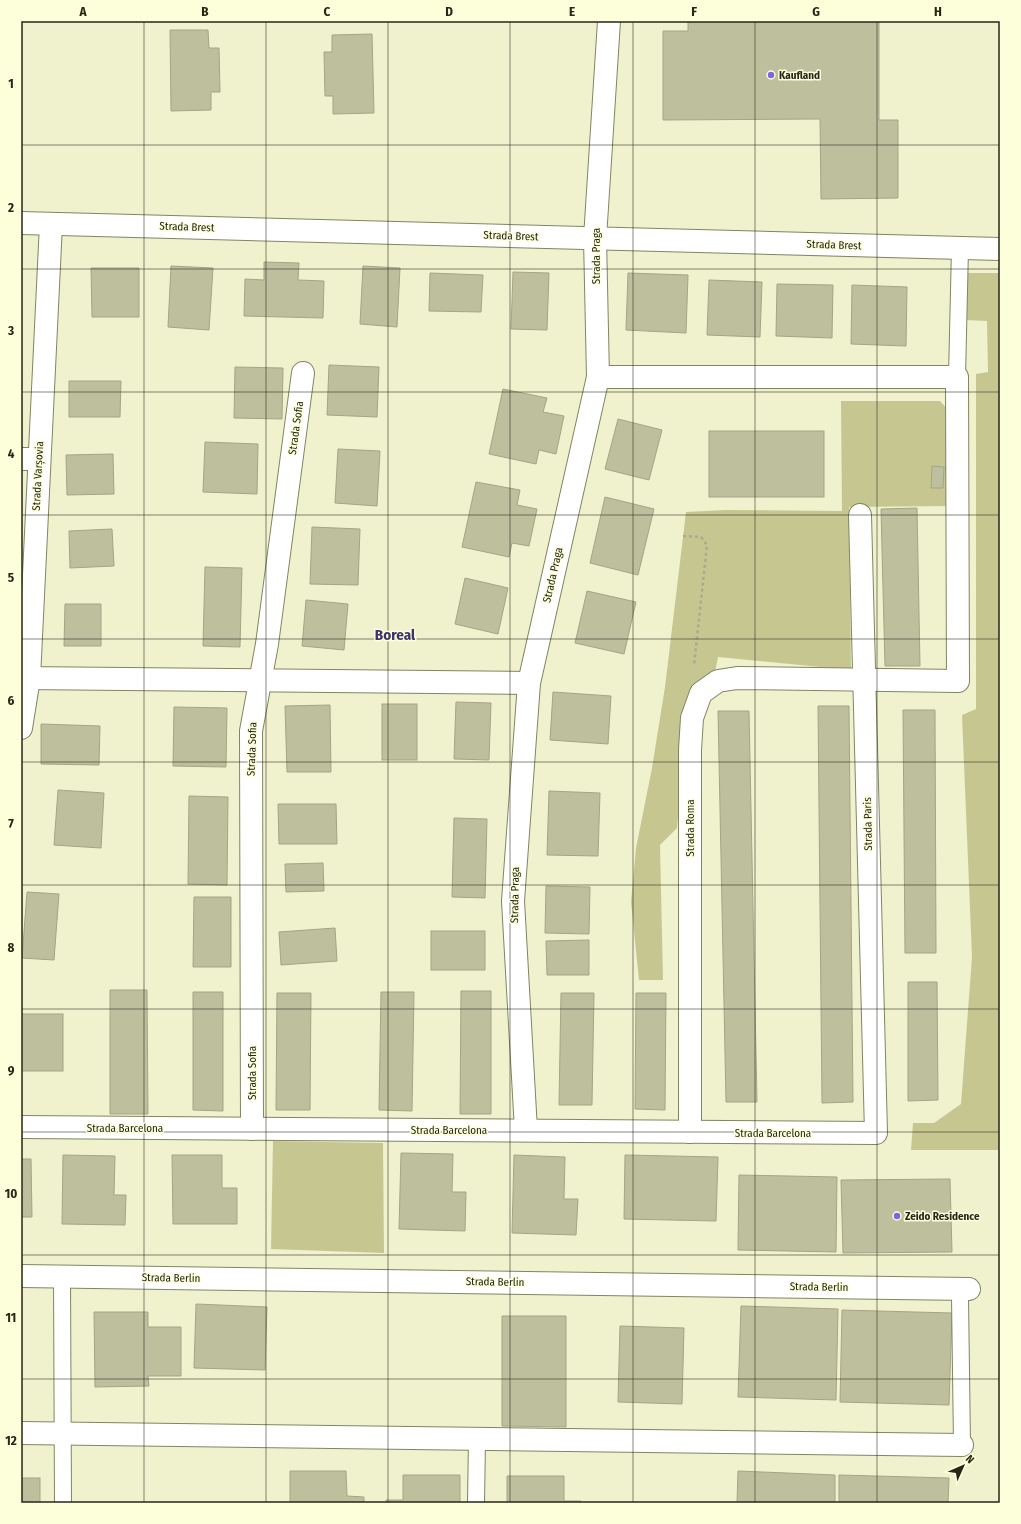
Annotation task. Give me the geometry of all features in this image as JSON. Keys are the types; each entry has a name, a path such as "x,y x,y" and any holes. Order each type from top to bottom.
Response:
{"street":[{"name":"Strada Praga","path":"526,1130 513,901 529,683 598,377 595,238 609,21"},
{"name":"Strada Brest","path":"21,223 1000,249"},
{"name":"Strada Varșovia","path":"21,728 25,678 30,459 50,224"},
{"name":"Strada Sofia","path":"252,1129 251,731 267,644 303,373"},
{"path":"598,377 957,377 958,681 737,678 718,681 701,693"},
{"name":"Strada Paris","path":"860,515 876,1133"},
{"path":"25,678 529,683"},
{"name":"Strada Roma","path":"690,1132 690,750 692,718 701,693"},
{"name":"Strada Barcelona","path":"21,1127 876,1133"},
{"name":"Strada Berlin","path":"21,1276 964,1293"},
{"path":"21,1433 962,1445"}],"lane":[{"path":"957,377 960,248"},
{"path":"62,1277 63,1503"},
{"path":"962,1445 964,1293"},
{"path":"476,1503 477,1439"}],"path":[{"path":"683,536 702,537 707,545 692,681 701,693"}],"green space":[{"path":"967,273 1000,273 1000,1150 911,1150 913,1123 934,1123 961,1104 972,957 962,715 976,709 976,374 988,372 987,321 965,320"},
{"path":"841,401 940,401 951,413 949,506 849,507 851,670 718,657 715,672 688,705 677,828 660,845 663,980 639,980 631,902 636,848 652,768 665,687 686,512 725,510 842,511"},
{"path":"273,1141 383,1143 384,1253 271,1249"}],"building":[{"name":"Kaufland","path":"688,21 879,21 879,120 898,120 898,198 821,199 820,119 663,120 663,31 688,31"},
{"path":"170,30 208,30 209,48 219,48 220,92 211,92 211,110 171,111"},
{"path":"372,34 374,113 333,114 333,96 325,96 324,52 332,52 332,35"},
{"path":"264,262 299,263 298,280 324,281 323,318 244,316 245,279 264,280"},
{"path":"171,266 213,268 209,330 168,327"},
{"path":"363,266 400,268 397,327 360,324"},
{"path":"91,268 139,268 139,317 92,317"},
{"path":"513,272 549,273 547,330 511,329"},
{"path":"430,273 483,275 481,312 429,311"},
{"path":"628,273 688,275 686,333 626,330"},
{"path":"709,280 762,282 760,337 707,335"},
{"path":"777,284 833,285 832,338 776,336"},
{"path":"852,285 907,287 906,346 851,344"},
{"path":"329,365 379,367 377,417 327,415"},
{"path":"235,367 283,368 282,419 234,418"},
{"path":"69,381 121,381 120,417 69,417"},
{"path":"503,389 547,398 543,412 564,416 556,454 539,450 536,464 489,454"},
{"path":"618,419 662,430 649,480 605,469"},
{"path":"709,431 824,431 824,497 709,497"},
{"path":"205,442 258,444 257,494 203,492"},
{"path":"338,449 380,451 377,506 335,503"},
{"path":"113,454 114,494 67,495 66,455"},
{"path":"932,466 944,467 943,488 931,488"},
{"path":"476,482 520,490 517,505 537,509 529,546 512,543 509,557 462,547"},
{"path":"605,497 654,509 638,575 590,563"},
{"path":"917,508 920,666 885,666 881,509"},
{"path":"312,527 360,529 358,585 310,584"},
{"path":"112,529 114,566 70,568 69,531"},
{"path":"205,567 242,568 240,647 203,646"},
{"path":"465,578 508,588 498,634 455,624"},
{"path":"587,591 636,602 624,654 575,643"},
{"path":"306,600 348,604 344,650 302,646"},
{"path":"65,604 101,604 101,646 64,646"},
{"path":"553,692 611,696 608,744 550,740"},
{"path":"456,702 491,703 489,760 454,759"},
{"path":"382,704 417,704 417,760 382,760"},
{"path":"330,705 331,772 287,772 285,706"},
{"path":"818,706 849,706 853,1102 822,1103"},
{"path":"174,707 227,708 226,767 173,766"},
{"path":"903,710 935,710 936,953 905,953"},
{"path":"718,711 749,711 757,1102 726,1102"},
{"path":"41,724 100,726 99,765 41,764"},
{"path":"58,790 104,793 101,848 54,845"},
{"path":"549,791 600,793 598,856 547,855"},
{"path":"189,796 228,797 227,885 188,884"},
{"path":"278,804 336,804 337,844 279,844"},
{"path":"454,818 487,819 485,898 452,897"},
{"path":"323,863 324,891 286,892 285,864"},
{"path":"546,886 590,887 589,934 545,933"},
{"path":"27,892 59,894 54,960 22,958"},
{"path":"194,897 231,897 231,967 193,967"},
{"path":"335,928 337,961 281,965 279,932"},
{"path":"431,931 485,931 485,970 431,970"},
{"path":"589,940 589,975 547,975 546,941"},
{"path":"908,982 937,982 938,1100 908,1101"},
{"path":"110,990 147,990 148,1114 110,1114"},
{"path":"461,991 491,991 491,1114 460,1114"},
{"path":"193,992 223,992 223,1111 193,1110"},
{"path":"381,992 414,992 412,1111 379,1110"},
{"path":"277,993 311,993 310,1110 276,1110"},
{"path":"561,993 594,993 592,1105 559,1105"},
{"path":"636,993 666,993 665,1110 635,1109"},
{"path":"21,1014 63,1014 63,1071 21,1071"},
{"path":"401,1153 453,1154 452,1192 466,1192 465,1231 399,1229"},
{"path":"63,1155 115,1156 114,1195 126,1195 125,1225 62,1224"},
{"path":"172,1155 222,1155 222,1188 237,1188 237,1224 173,1224"},
{"path":"514,1155 565,1157 564,1199 578,1199 576,1235 512,1233"},
{"path":"625,1155 718,1157 716,1221 624,1219"},
{"path":"21,1159 31,1159 32,1217 21,1217"},
{"path":"739,1175 837,1177 836,1252 738,1250"},
{"name":"Zeido Residence","path":"950,1179 952,1252 843,1253 841,1180"},
{"path":"196,1304 267,1307 265,1370 194,1368"},
{"path":"741,1306 838,1309 836,1400 738,1397"},
{"path":"842,1310 952,1313 949,1405 840,1402"},
{"path":"94,1312 148,1312 148,1327 181,1327 181,1376 148,1376 149,1386 95,1387"},
{"path":"502,1316 566,1316 566,1427 502,1426"},
{"path":"620,1326 684,1328 682,1404 618,1402"},
{"path":"290,1471 346,1471 347,1496 364,1497 364,1503 290,1503"},
{"path":"738,1471 835,1475 835,1503 737,1503"},
{"path":"403,1475 460,1475 460,1503 386,1503 386,1500 403,1500"},
{"path":"839,1475 949,1478 948,1503 839,1503"},
{"path":"507,1476 564,1476 564,1501 581,1501 581,1503 507,1503"},
{"path":"21,1478 40,1478 40,1503 21,1503"}],"place":[{"name":"Kaufland","path":"771,75"},
{"name":"Zeido Residence","path":"897,1216"}],"district":[{"name":"Boreal","path":"395,635"}]}
